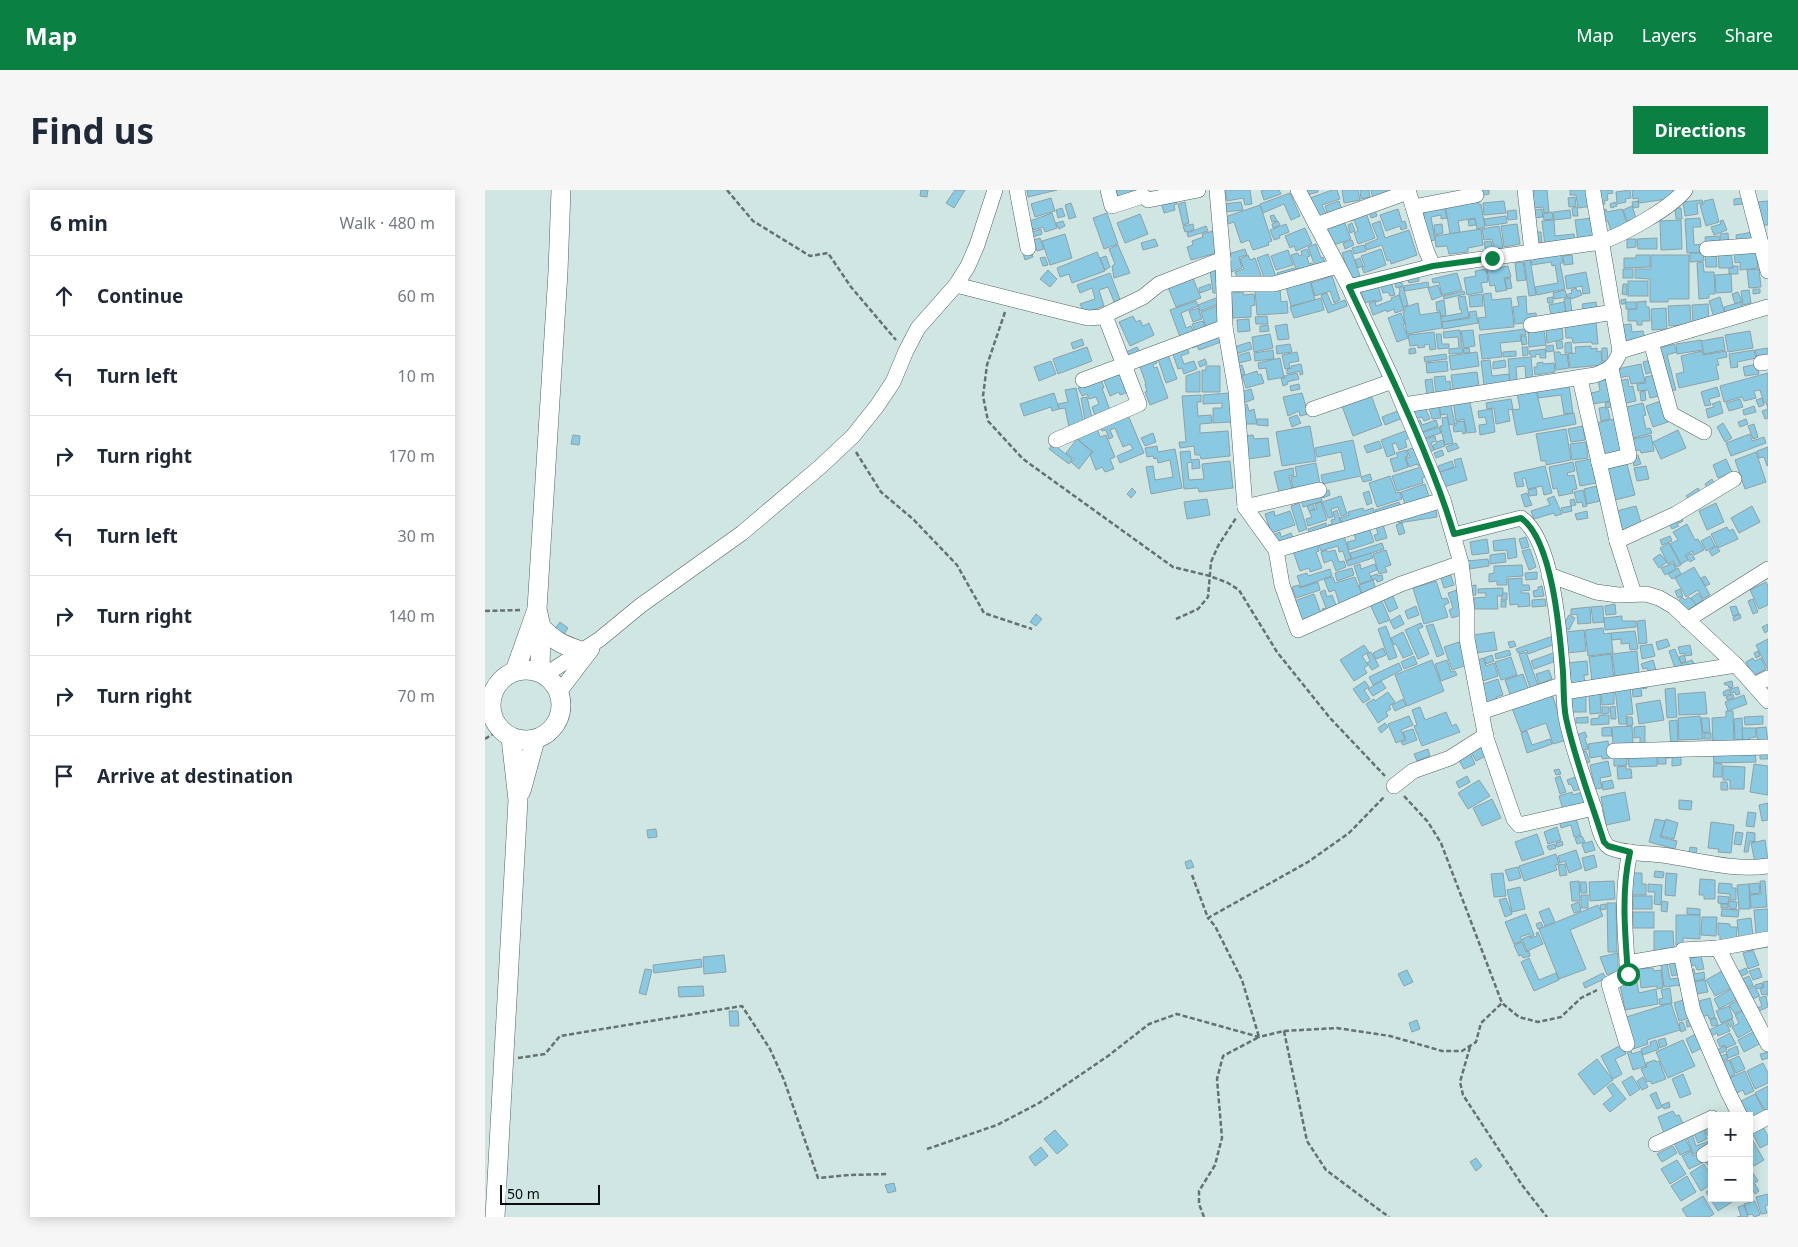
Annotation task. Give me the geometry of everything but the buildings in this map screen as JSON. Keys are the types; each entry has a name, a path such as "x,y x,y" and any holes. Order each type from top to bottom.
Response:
{"main road":[{"path":"515,671 537,609 558,272 561,190"},
{"path":"537,609 541,627 543,673"},
{"path":"541,627 553,640 563,646 581,651"},
{"path":"499,735 523,741 535,740 549,733 558,721 562,706 560,691 555,683 543,673 528,669 515,671 503,678 494,689 491,703 493,717 518,800"},
{"path":"495,1217 518,800 535,740"}],"street":[{"path":"543,673 599,639 640,606 742,533 849,440 877,406 893,382 918,328 956,285 968,266 995,190"},
{"path":"1017,190 1028,248"},
{"path":"1108,190 1112,206 1143,196 1148,200 1198,190"},
{"path":"1217,190 1223,260 1225,327 1236,390 1245,507 1276,550 1282,586 1298,630 1401,584 1461,564"},
{"path":"1298,190 1349,287 1393,381 1443,500 1461,564 1467,610 1467,639 1488,748 1514,819 1519,825 1594,808"},
{"path":"1525,190 1532,252"},
{"path":"1349,287 1433,266 1601,242 1617,236 1674,202 1685,190"},
{"path":"1747,190 1765,248 1768,271"},
{"path":"1316,224 1408,191 1426,250 1433,266"},
{"path":"1404,406 1580,378 1595,375 1611,368 1616,362 1620,351 1593,192"},
{"path":"1413,207 1476,195"},
{"path":"1707,249 1765,248"},
{"path":"956,285 1088,318 1105,316 1143,297 1159,284 1223,260"},
{"path":"1224,284 1274,284 1337,266"},
{"path":"1620,351 1768,307"},
{"path":"1531,325 1614,312"},
{"path":"1056,440 1139,404 1105,316"},
{"path":"1083,380 1225,327"},
{"path":"1651,342 1671,414 1704,432"},
{"path":"1599,463 1629,456 1611,368"},
{"path":"1580,378 1617,541 1634,594"},
{"path":"1313,409 1393,381"},
{"path":"1617,541 1676,514 1734,479"},
{"path":"1245,507 1319,490"},
{"path":"1276,550 1443,500"},
{"path":"1454,534 1521,518 1534,531 1549,575 1558,618 1566,716 1571,739 1604,842 1608,846 1630,852 1736,868 1768,866"},
{"path":"1687,620 1768,569"},
{"path":"1549,575 1596,592 1618,595 1646,594 1659,598 1673,606 1736,665 1768,701"},
{"path":"560,691 599,639"},
{"path":"1481,712 1564,688 1736,665"},
{"path":"1754,686 1768,678"},
{"path":"1395,786 1413,771 1450,758 1486,735"},
{"path":"1614,751 1768,747"},
{"path":"1627,1044 1609,984 1628,974 1624,903 1626,870 1630,852"},
{"path":"1627,963 1681,954 1683,950 1718,948 1768,939"},
{"path":"1718,948 1763,1018 1768,1044"},
{"path":"1681,954 1693,1011 1738,1111"},
{"path":"1753,1125 1768,1117"},
{"path":"1656,1144 1708,1120"}],"path":[{"path":"727,190 753,221 810,256 828,253 851,286 906,351"},
{"path":"1010,298 987,365 983,396 989,421 1023,459 1173,567 1210,576 1228,583 1239,590 1277,652 1330,718 1428,822 1441,843 1502,1003 1519,1018 1539,1022 1545,1021 1561,1017 1581,998 1609,984"},
{"path":"849,440 881,492 913,519 957,565 984,614 1032,628"},
{"path":"1177,619 1198,609 1208,597 1211,562 1230,526 1245,507"},
{"path":"485,611 537,609"},
{"path":"1208,918 1308,862 1329,848 1349,833 1395,786"},
{"path":"1192,875 1208,918 1215,926 1242,980 1259,1037"},
{"path":"1204,1217 1199,1204 1199,1191 1215,1165 1222,1138 1217,1079 1223,1056 1259,1037 1284,1031 1337,1028 1390,1036 1442,1051 1462,1051 1476,1042 1481,1023 1502,1003"},
{"path":"505,1061 545,1054 560,1036 743,1006 770,1049 784,1080 818,1178 887,1174"},
{"path":"927,1149 997,1126 1039,1103 1149,1024 1177,1014 1259,1037"},
{"path":"1284,1031 1307,1141 1326,1170 1389,1217"},
{"path":"1470,1046 1461,1082 1463,1096 1547,1217"}],"route":[{"path":"1492,258 1433,266 1349,287 1428,462 1454,534 1521,518 1534,531 1549,575 1558,618 1566,716 1571,739 1604,842 1608,846 1630,852 1626,870 1624,903 1628,974"}]}
